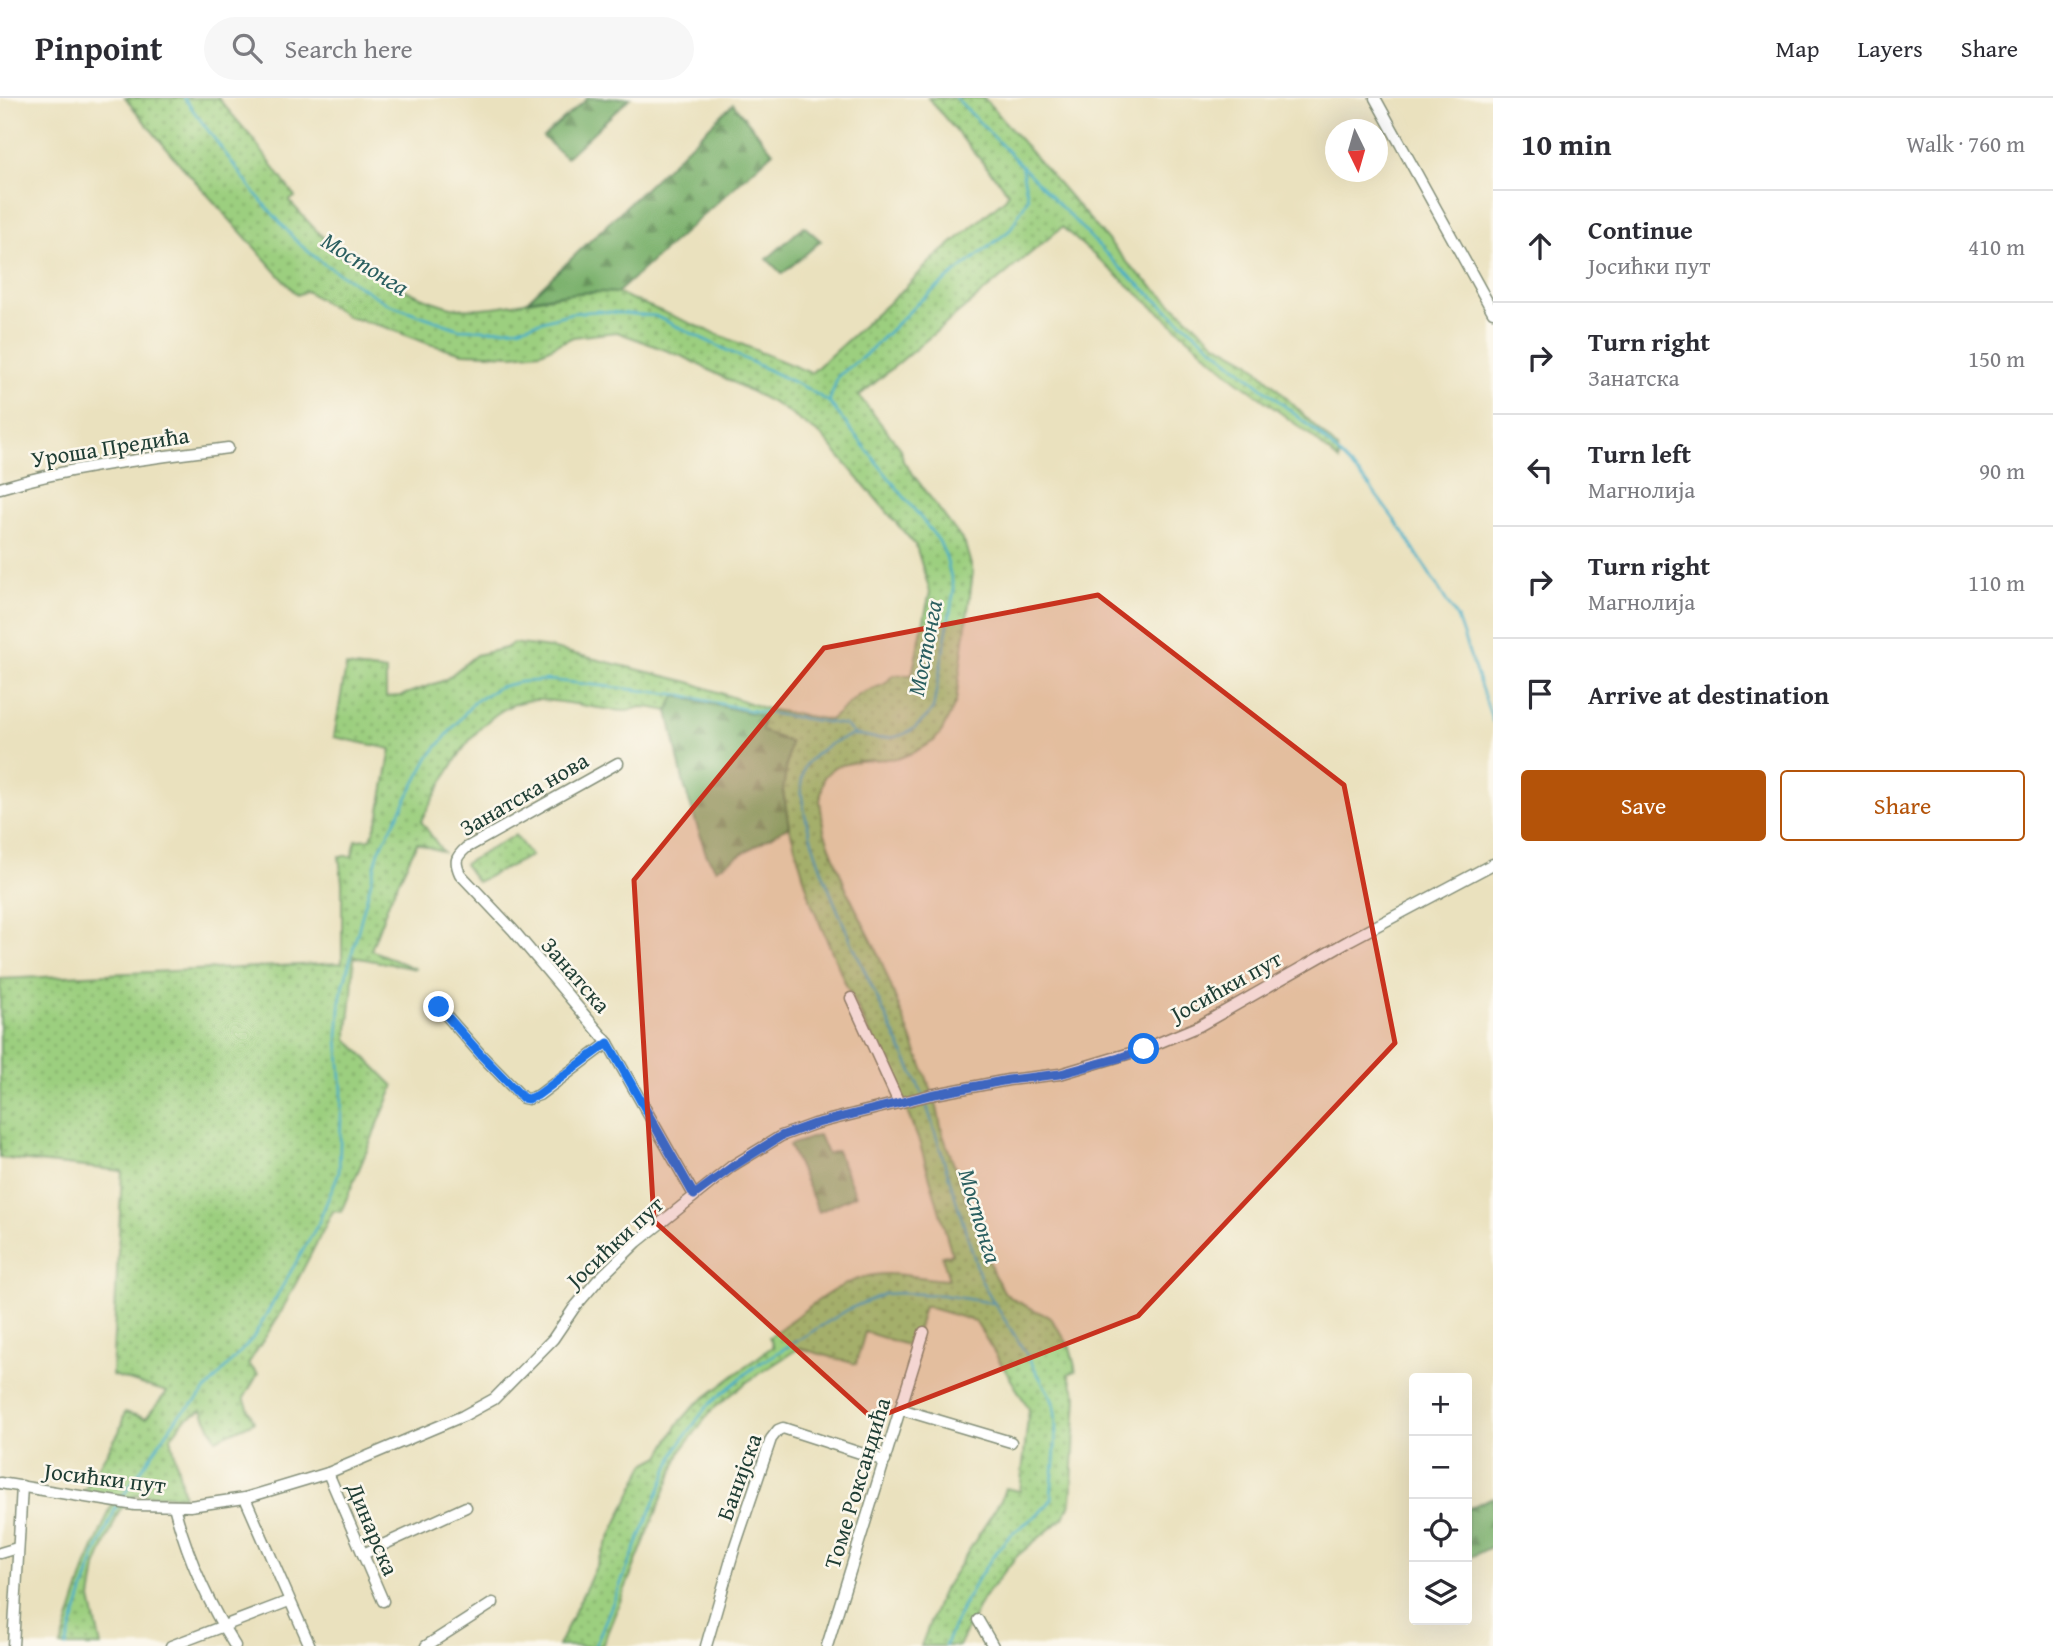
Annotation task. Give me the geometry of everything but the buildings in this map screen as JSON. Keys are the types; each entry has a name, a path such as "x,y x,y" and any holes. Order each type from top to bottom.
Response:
{"street":[{"path":"1374,98 1493,312"},
{"name":"Уроша Предића","path":"0,488 34,479 141,460 228,448"},
{"name":"Занатска нова","path":"456,864 457,857 467,848 618,763"},
{"name":"Занатска","path":"456,864 460,874 513,930 608,1043 694,1195"},
{"name":"Јосићки пут","path":"0,1483 135,1505 174,1506 205,1505 245,1498 328,1473 463,1416 494,1399 553,1339 574,1308 637,1242 732,1167 781,1136 814,1124 930,1095 1008,1080 1060,1074 1144,1049 1199,1026 1373,927 1493,864"},
{"path":"851,998 902,1102"},
{"path":"439,1007 523,1098 538,1095 608,1043"},
{"name":"Томе Роксандића","path":"827,1646 924,1332"},
{"path":"900,1409 1011,1442"},
{"name":"Банијска","path":"706,1646 735,1546 771,1439 778,1430 783,1428 885,1461"},
{"name":"Динарска","path":"328,1473 383,1601"},
{"path":"13,1646 22,1486"},
{"path":"245,1498 310,1646"},
{"path":"174,1506 184,1546 222,1626 235,1646"},
{"path":"363,1554 466,1507"},
{"path":"0,1553 17,1548"},
{"path":"171,1646 289,1601"},
{"path":"426,1646 493,1603"},
{"path":"978,1620 993,1646"}],"highlighted area":[{"path":"1098,595 1344,785 1395,1043 1138,1316 873,1419 654,1221 634,880 824,648"}],"green space":[{"path":"125,98 218,98 253,139 295,197 289,201 321,235 367,270 417,295 447,306 474,308 573,294 617,293 811,373 931,261 1006,198 1008,192 928,98 984,98 1133,269 1217,344 1250,362 1338,449 1339,461 1309,434 1234,378 1062,227 859,396 901,449 903,461 965,544 973,572 956,702 942,731 934,741 900,758 859,761 834,767 824,777 820,801 824,831 847,891 878,953 936,1102 942,1132 994,1275 1005,1293 1014,1300 1051,1318 1070,1347 1076,1371 1068,1374 1077,1396 1071,1502 1063,1518 1017,1556 983,1598 959,1646 921,1646 941,1594 1001,1500 1005,1488 1020,1491 1029,1409 975,1321 924,1306 913,1347 865,1332 856,1364 799,1348 747,1382 712,1410 681,1451 602,1646 558,1646 645,1464 660,1456 678,1424 695,1405 773,1346 769,1337 840,1287 872,1275 949,1280 942,1256 952,1254 919,1141 812,905 789,826 783,791 761,731 675,696 668,711 641,707 628,711 615,710 540,700 519,703 500,711 483,725 454,763 421,821 443,852 417,843 390,899 371,950 416,969 354,957 347,1039 394,1086 341,1212 333,1211 280,1314 248,1364 258,1374 244,1398 254,1422 216,1439 202,1410 184,1420 171,1437 184,1496 135,1495 119,1511 96,1567 91,1599 101,1646 61,1646 87,1564 113,1502 81,1496 119,1432 125,1412 146,1418 167,1392 112,1375 122,1171 0,1158 0,979 342,963 342,882 339,856 352,856 356,840 371,839 379,815 391,749 334,737 346,666 386,671 386,697 400,696 445,680 476,655 506,648 513,643 550,648 689,682 766,709 830,720 860,694 885,684 893,675 912,675 930,592 916,546 823,437 779,406 684,357 617,332 573,337 541,352 513,355 463,353 348,317 306,291 297,295"},
{"path":"588,98 630,98 566,158 543,137"},
{"path":"733,104 773,152 617,293 583,293 528,300"},
{"path":"804,226 821,241 782,274 767,259"},
{"path":"675,696 763,716 762,731 790,742 783,791 789,826 716,869 706,854 684,785 668,711"},
{"path":"515,835 531,856 477,882 464,864"},
{"path":"819,1135 827,1154 837,1151 856,1195 819,1212 789,1145"},
{"path":"1493,1497 1493,1546 1472,1556 1472,1507"}],"waterway":[{"name":"Мостонга","path":"184,98 254,192 297,242 321,262 388,304 459,329 518,328 571,313 598,311 655,316 806,388 829,402 939,541 954,590 933,709 915,728 901,735 885,738 854,735 829,745 808,762 801,786 807,824 822,871 843,924 922,1094"},
{"path":"829,402 838,376 864,356 920,301 1010,230 1028,198 1021,165 956,98"},
{"path":"1021,165 1117,265 1179,320 1318,433 1368,484 1404,533 1457,618 1493,722"},
{"path":"121,1499 179,1415 194,1403 253,1338 318,1224 339,1172 342,1091 338,1037 341,995 379,851 429,757 474,702 499,687 549,680 682,695 748,710 845,725 855,735"},
{"name":"Мостонга","path":"925,1100 981,1280 1050,1396 1056,1423 1051,1500 1011,1535 987,1564 945,1646"},
{"path":"595,1646 677,1448 707,1406 754,1367 849,1309 884,1294 943,1295 993,1303"},
{"path":"66,1646 94,1558 117,1505"}],"route":[{"path":"439,1007 523,1098 538,1095 608,1043 694,1195 781,1136 814,1124 930,1095 1008,1080 1060,1074 1144,1049"}]}
